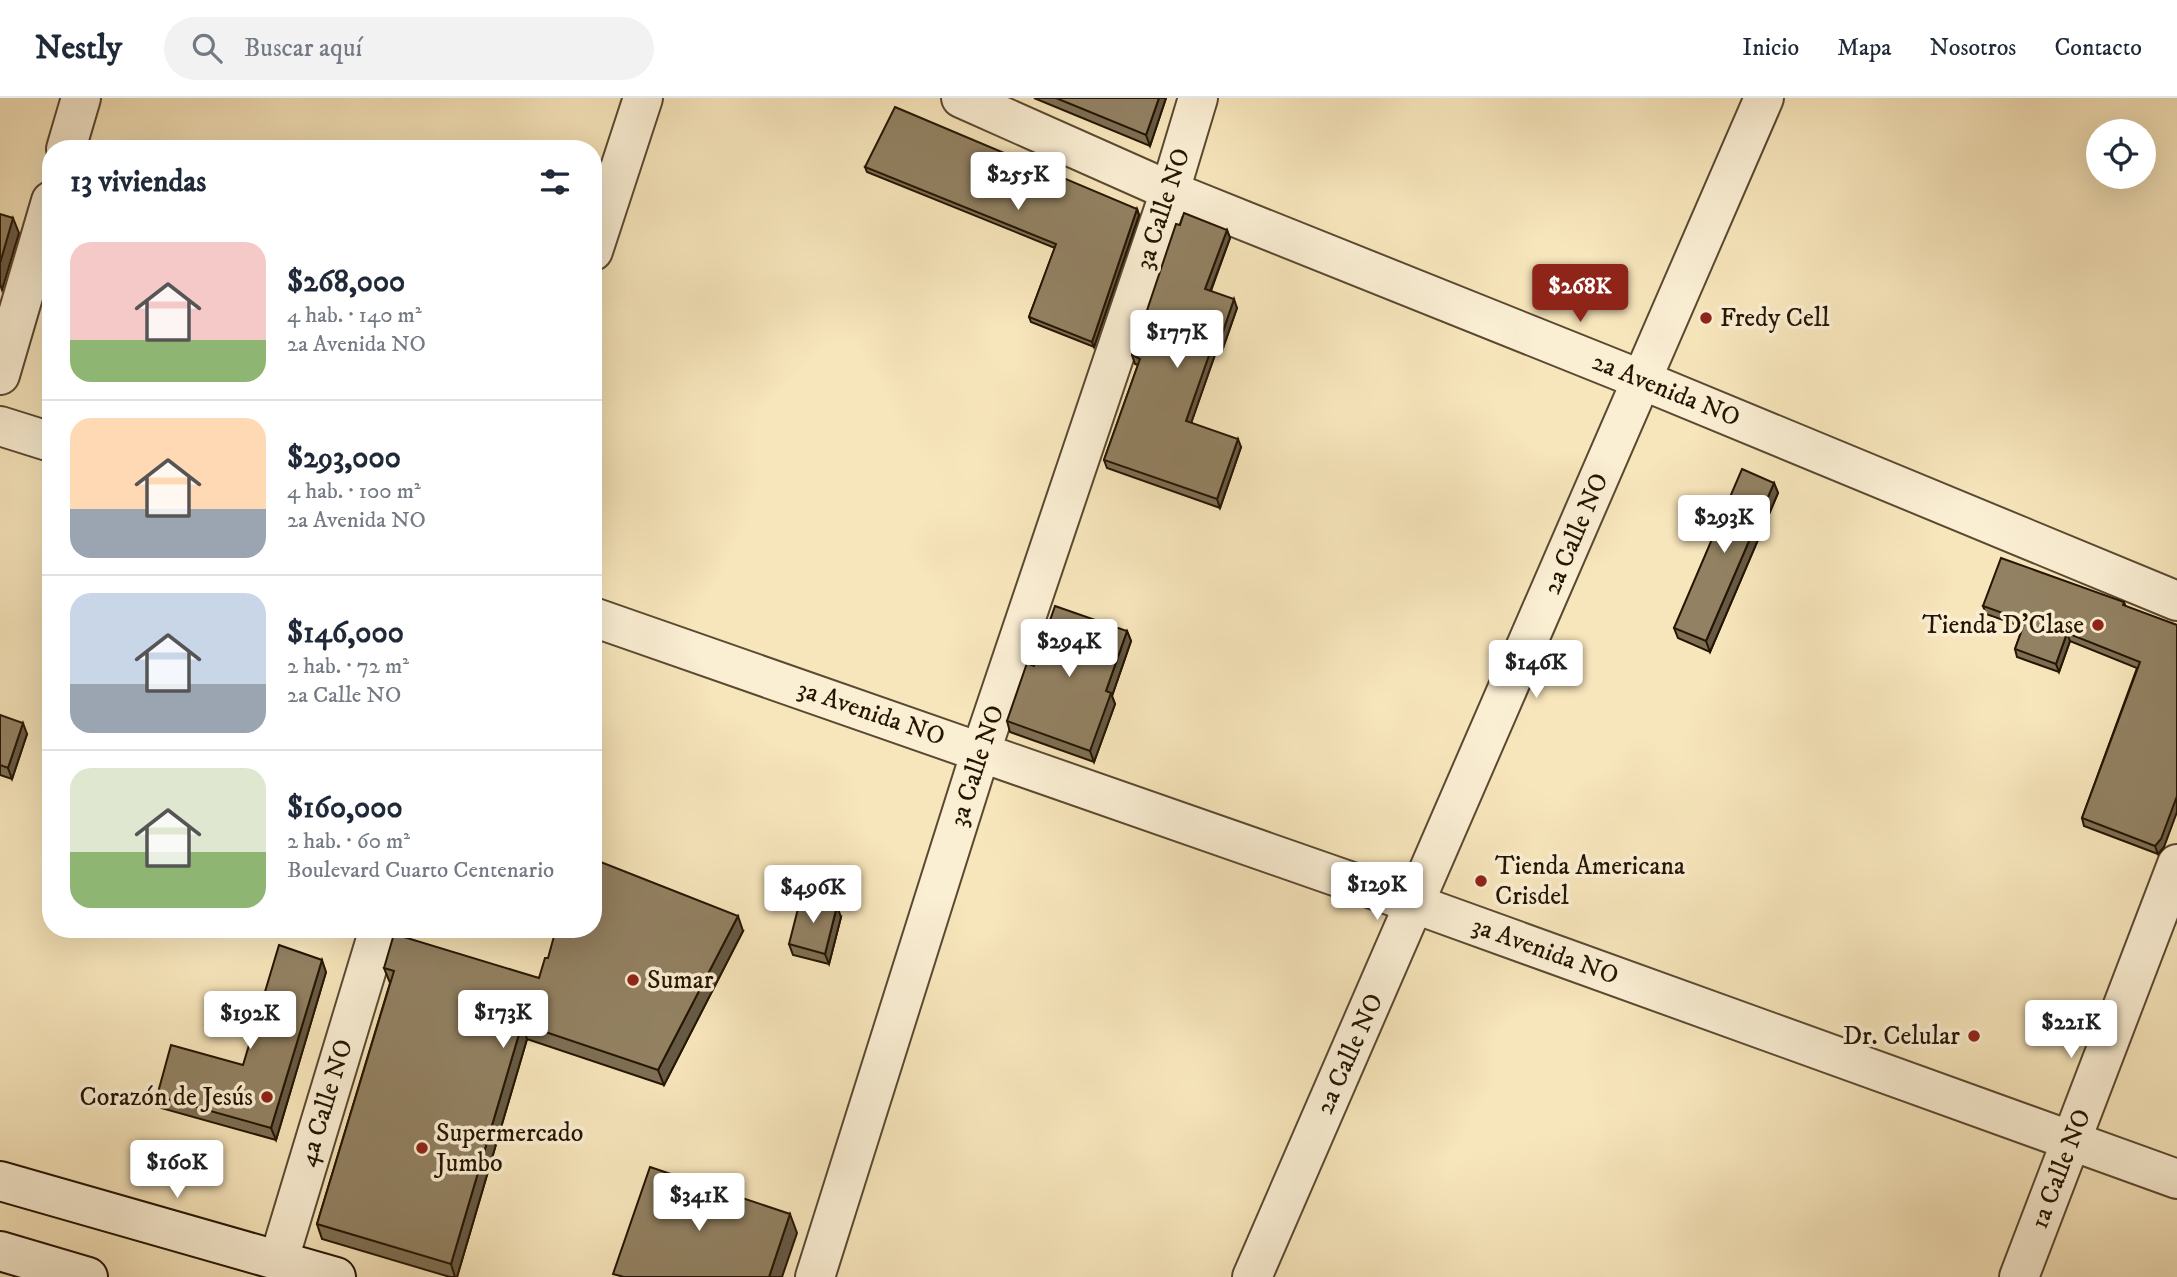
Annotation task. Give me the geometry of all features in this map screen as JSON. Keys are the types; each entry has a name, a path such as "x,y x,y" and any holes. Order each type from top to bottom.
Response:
{"street":[{"path":"69,140 81,98"},
{"path":"602,223 643,98"},
{"name":"2a Avenida NO","path":"961,98 1170,191 1642,380 2177,601"},
{"name":"3a Calle NO","path":"815,1277 981,751 1170,191 1198,98"},
{"name":"2a Calle NO","path":"1252,1277 1764,98"},
{"path":"0,375 42,232"},
{"path":"0,426 42,439"},
{"name":"3a Avenida NO","path":"602,620 1415,904 2177,1179"},
{"name":"1a Calle NO","path":"2019,1277 2177,863"},
{"name":"4a Calle NO","path":"276,1268 376,938"},
{"path":"0,1181 276,1268 336,1277"},
{"path":"0,1251 88,1277"}],"building":[{"path":"1056,98 1159,98 1146,135"},
{"path":"895,107 1137,209 1092,342 1029,317 1056,244 865,167"},
{"path":"1184,213 1227,230 1205,289 1234,299 1220,340 1215,338 1186,421 1238,439 1217,499 1104,460 1140,359 1132,355 1176,224 1180,225"},
{"path":"0,214 13,218 0,263"},
{"path":"1742,469 1774,483 1706,641 1674,628"},
{"path":"2001,558 2124,602 2123,605 2177,625 2177,796 2161,839 2155,846 2082,818 2140,662 2067,633 2056,664 2015,649 2025,621 1983,606"},
{"path":"1055,606 1127,631 1106,691 1111,693 1090,751 1007,721 1027,663 1034,666"},
{"path":"0,715 23,723 8,768 0,765"},
{"path":"602,863 738,916 658,1070 522,1024 451,1264 317,1224 394,971 384,968 393,938 407,938 539,978 545,958 548,958 554,938 602,938"},
{"path":"801,897 837,906 825,954 789,944"},
{"path":"279,945 322,960 271,1128 157,1096 171,1045 243,1065"},
{"path":"650,1167 790,1214 769,1277 624,1277 613,1274"}],"place":[{"name":"Fredy Cell","path":"1706,318"},
{"name":"Tienda D'Clase","path":"2098,625"},
{"name":"Tienda Americana Crisdel","path":"1481,881"},
{"name":"Sumar","path":"633,980"},
{"name":"Dr. Celular","path":"1974,1036"},
{"name":"Corazón de Jesús","path":"267,1097"},
{"name":"Supermercado Jumbo","path":"422,1148"}]}
